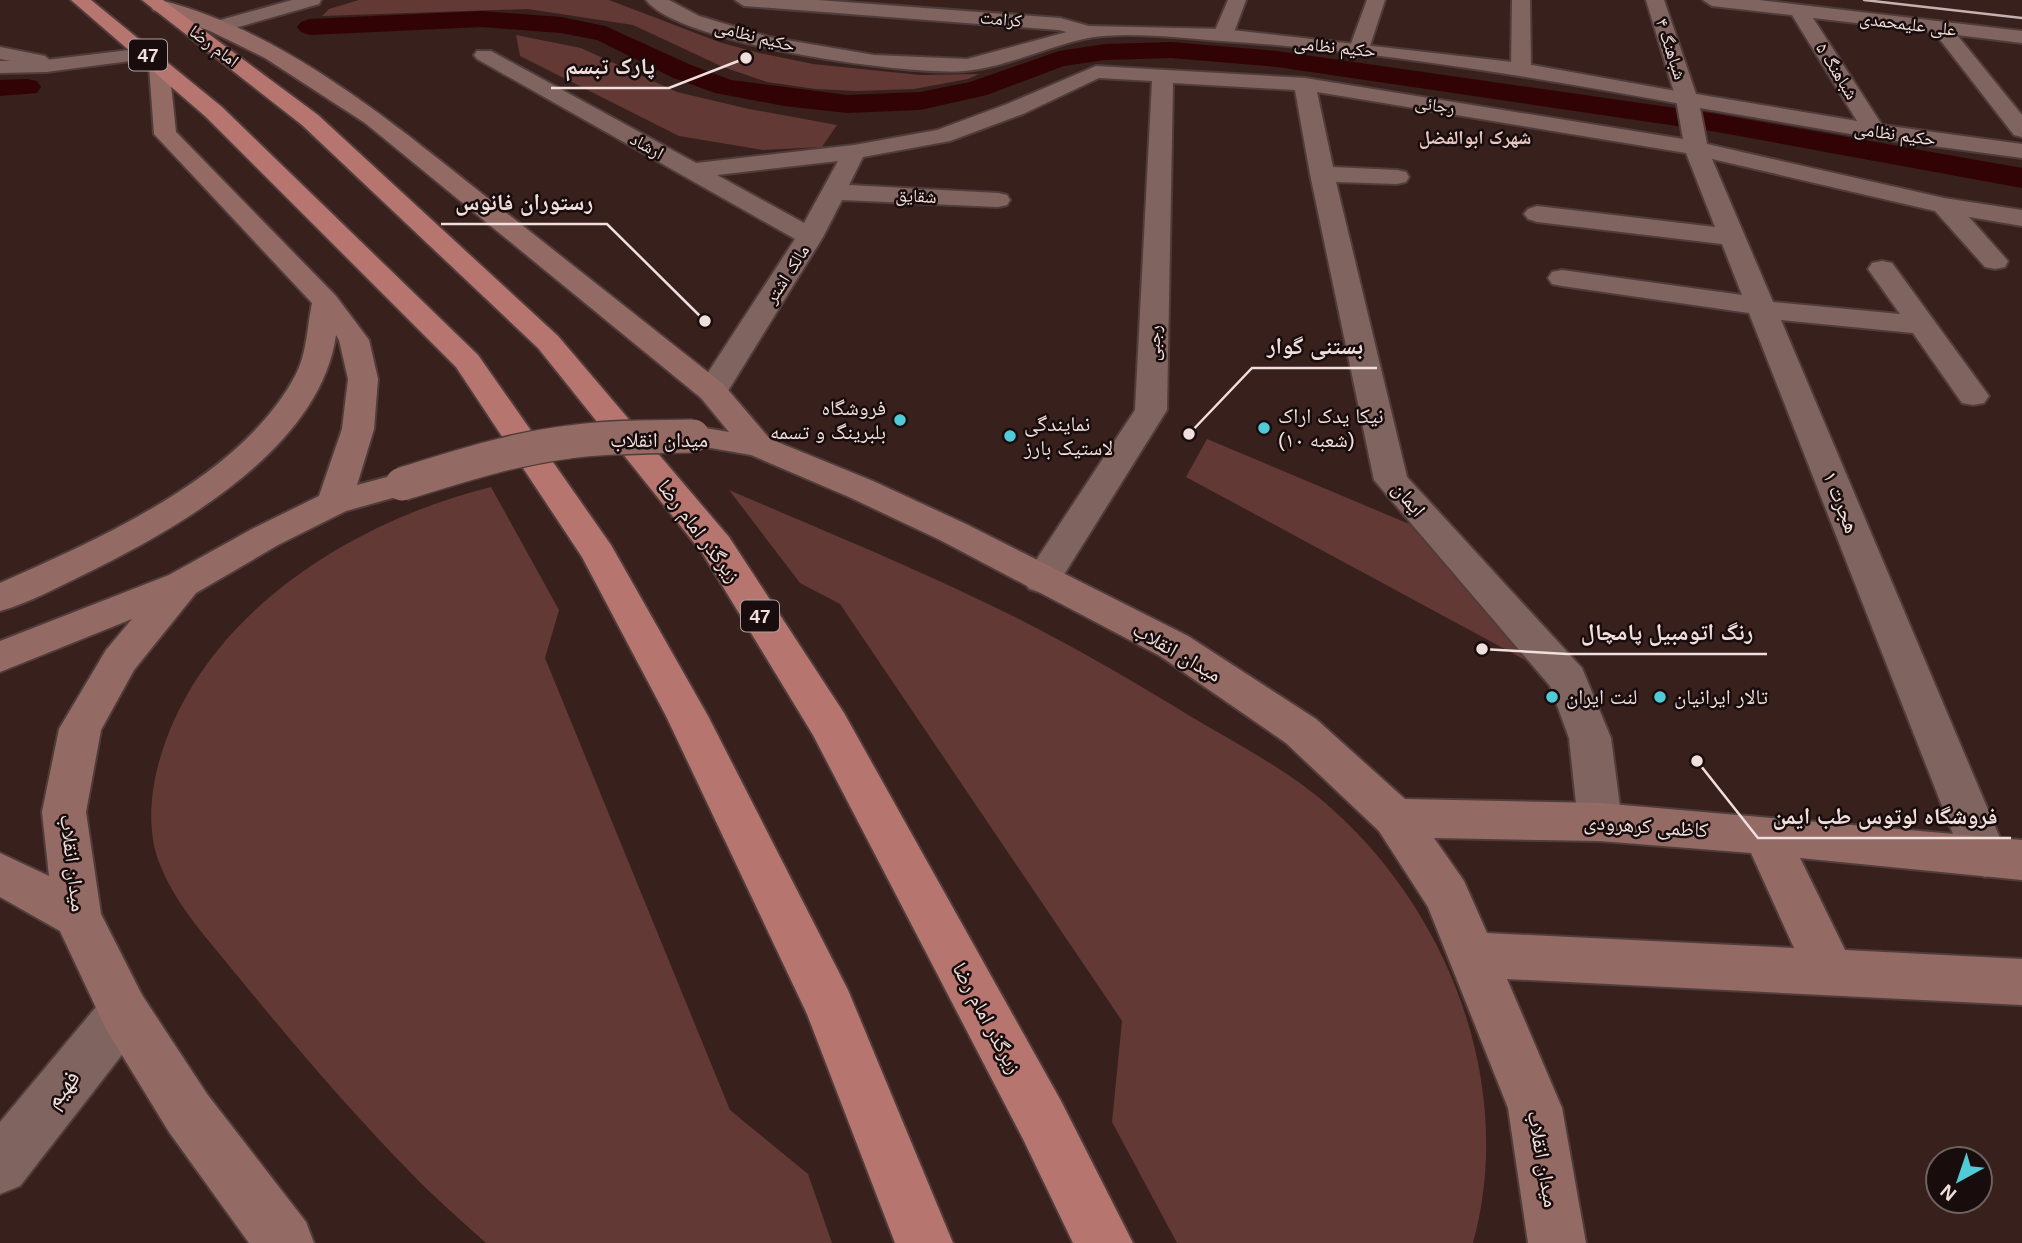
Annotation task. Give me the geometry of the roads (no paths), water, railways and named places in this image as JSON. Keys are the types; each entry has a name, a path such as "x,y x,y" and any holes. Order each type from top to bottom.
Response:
{"highway":[{"name":"47","path":"80,0 214,112 467,361 598,554 687,716 830,1007 924,1243"},
{"name":"امام رضا","path":"155,3 276,93"},
{"name":"زیرگذر امام رضا","path":"276,93 310,120 548,342 716,545 829,725 1042,1120 1104,1243"}],"main road":[{"path":"155,3 218,27 272,54 373,118 712,391 758,446"},
{"path":"153,60 165,134 326,302 354,340 363,379 358,429 334,503"},
{"path":"0,598 130,536 186,502 246,455 286,414 312,374 326,302"},
{"name":"میدان انقلاب","path":"285,1243 188,1113 124,1012 77,916 64,812 80,729 120,660 184,584 265,537 334,503 477,461 554,443 693,436 758,446 884,500 953,532 1174,646 1301,731 1395,818 1447,895 1535,1108 1557,1243"},
{"path":"0,657 184,584"},
{"name":"کاظمی کرهرودی","path":"1395,818 1600,822 2004,858"},
{"path":"1766,835 1831,974"},
{"path":"0,873 77,916"},
{"path":"1472,955 2022,982"}],"street":[{"path":"218,27 312,0"},
{"name":"حکیم نظامی","path":"655,0 692,20 766,41 874,61 945,66 992,60 1048,41 1089,32 1223,35 1521,69 1688,102 2022,151"},
{"name":"کرامت","path":"744,0 1060,24 1089,32"},
{"path":"1223,35 1237,0"},
{"path":"1359,49 1376,0"},
{"path":"1521,0 1521,69"},
{"name":"شباهنگ ۴","path":"1655,0 1688,102 1695,141"},
{"name":"علی علیمحمدی","path":"1712,0 2022,37"},
{"name":"شباهنگ ۵","path":"1799,11 1874,131"},
{"path":"1941,28 2022,130"},
{"path":"0,53 37,60 46,66"},
{"name":"ارشاد","path":"484,55 810,237"},
{"path":"0,67 153,60"},
{"name":"رجائی","path":"692,171 854,152 942,136 1015,109 1096,72 1163,74 1306,85 1514,127 1695,141 1944,206 2022,218"},
{"name":"رجبی","path":"1042,580 1151,410 1163,74"},
{"name":"ایمان","path":"1306,85 1322,174 1391,480 1568,679 1590,738 1600,822"},
{"name":"هجرت ۱","path":"1695,141 1762,308 2004,858"},
{"name":"مالک اشتر","path":"712,391 810,237 854,152"},
{"path":"1322,174 1397,177"},
{"name":"شقایق","path":"833,192 998,200"},
{"path":"1944,206 1995,261"},
{"path":"1537,214 1733,237"},
{"path":"1882,269 1973,396"},
{"path":"1562,278 1762,308 1923,325"},
{"name":"فهیم","path":"0,1166 124,1012"}],"waterway":[{"path":"310,27 482,19 561,25 605,34 681,71 725,87 847,104 920,101 977,89 1059,59 1105,52 1171,50 1277,59 1717,123 2022,178"},
{"path":"0,88 27,87"}],"railway":[{"path":"1864,0 2022,18"}],"place":[{"name":"پارک تبسم","path":"746,58"},
{"name":"رستوران فانوس","path":"705,321"},
{"name":"فروشگاه بلبرینگ و تسمه","path":"900,420"},
{"name":"نیکا یدک اراک (شعبه ۱۰)","path":"1264,428"},
{"name":"بستنی گوار","path":"1189,434"},
{"name":"نمایندگی لاستیک بارز","path":"1010,436"},
{"name":"رنگ اتومبیل پامچال","path":"1482,649"},
{"name":"لنت ایران","path":"1552,697"},
{"name":"تالار ایرانیان","path":"1660,697"},
{"name":"فروشگاه لوتوس طب ایمن","path":"1697,761"}],"district":[{"name":"شهرک ابوالفضل","path":"1475,137"}]}
